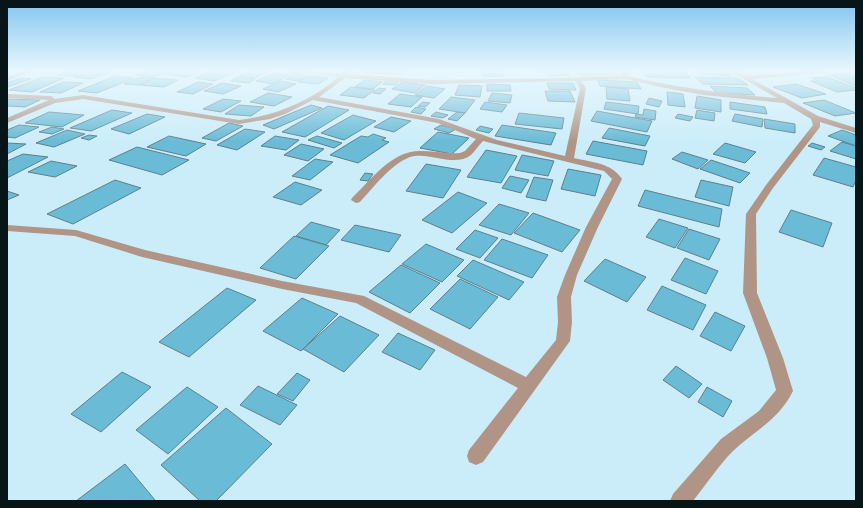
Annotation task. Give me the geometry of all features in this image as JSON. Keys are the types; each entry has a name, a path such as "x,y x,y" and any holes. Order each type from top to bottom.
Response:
{"street":[{"path":"7,96 59,99 83,97 239,122 264,119 278,114 317,95"},
{"path":"569,158 582,95"},
{"path":"720,95 740,98 786,101"},
{"path":"775,95 815,118 856,131"},
{"path":"311,98 439,121 453,125 481,138 569,158 608,170 615,174 617,179 592,227 571,275 564,297 565,322 563,341 476,456"},
{"path":"7,121 44,103 59,99"},
{"path":"680,501 727,445 765,416 785,392 775,358 750,293 751,214 769,187 817,125 815,118"},
{"path":"356,200 388,168 406,155 420,154 462,156 468,153 481,138"},
{"path":"7,228 76,233 142,252 282,285 359,299 529,386"}],"building":[{"path":"265,95 292,97 274,106 250,102"},
{"path":"340,95 369,95 364,98"},
{"path":"399,95 422,97 411,107 388,104"},
{"path":"415,95 438,95 434,98"},
{"path":"455,95 480,95 480,97"},
{"path":"491,95 512,95 510,103 488,101"},
{"path":"546,95 572,95 575,102 548,101"},
{"path":"607,95 629,95 630,101 607,99"},
{"path":"667,95 683,95 685,107 668,105"},
{"path":"793,95 822,95 802,98"},
{"path":"697,96 721,100 721,112 695,108"},
{"path":"451,97 475,100 465,113 439,109"},
{"path":"649,98 662,101 659,107 646,104"},
{"path":"7,99 40,100 25,107 7,106"},
{"path":"223,99 241,101 221,112 203,109"},
{"path":"824,100 856,113 835,116 803,103"},
{"path":"423,102 430,103 425,107 418,106"},
{"path":"485,102 507,105 502,112 480,109"},
{"path":"606,102 639,106 638,114 604,109"},
{"path":"730,102 765,107 767,114 730,109"},
{"path":"239,105 264,107 251,116 225,114"},
{"path":"311,105 322,108 274,129 263,125"},
{"path":"328,106 349,110 305,137 282,132"},
{"path":"416,107 426,109 421,114 411,112"},
{"path":"644,109 656,111 655,120 635,117 636,114 643,115"},
{"path":"112,110 132,113 91,131 70,128"},
{"path":"697,110 715,113 714,121 695,118"},
{"path":"597,111 652,121 647,132 591,121"},
{"path":"49,112 84,115 62,127 25,123"},
{"path":"436,112 448,115 443,118 431,116"},
{"path":"457,112 465,113 457,121 448,119"},
{"path":"519,113 564,118 562,129 515,124"},
{"path":"147,114 165,117 129,134 111,129"},
{"path":"678,114 693,117 690,121 675,118"},
{"path":"735,114 763,119 762,127 732,121"},
{"path":"353,115 376,121 344,140 321,133"},
{"path":"391,117 411,121 394,132 374,127"},
{"path":"764,119 795,124 795,133 765,128"},
{"path":"229,123 243,126 216,141 202,138"},
{"path":"19,125 39,127 15,138 7,137 7,130"},
{"path":"441,125 456,129 449,133 434,129"},
{"path":"502,125 556,133 551,145 495,136"},
{"path":"480,126 493,129 489,133 476,130"},
{"path":"52,127 64,129 52,134 39,132"},
{"path":"609,128 650,136 645,146 602,138"},
{"path":"245,129 265,132 237,150 217,145"},
{"path":"67,130 85,134 54,147 36,143"},
{"path":"842,130 856,135 856,146 828,136"},
{"path":"438,132 469,138 452,154 420,148"},
{"path":"373,134 386,138 382,140 389,142 358,163 330,155 361,136 368,137"},
{"path":"89,135 97,136 89,140 81,138"},
{"path":"169,136 206,144 186,156 147,147"},
{"path":"275,136 299,140 286,150 261,146"},
{"path":"317,136 342,143 334,148 308,140"},
{"path":"593,141 647,151 643,165 586,154"},
{"path":"842,142 856,146 856,159 830,151"},
{"path":"7,143 26,144 7,154"},
{"path":"725,143 756,152 745,163 713,154"},
{"path":"812,143 825,147 821,150 808,146"},
{"path":"301,144 324,149 308,161 284,155"},
{"path":"137,147 189,160 162,175 109,160"},
{"path":"486,150 517,156 501,183 467,177"},
{"path":"682,152 708,160 698,169 672,159"},
{"path":"23,154 48,157 7,178 7,161"},
{"path":"522,155 554,161 548,176 515,170"},
{"path":"824,158 856,167 856,180 853,187 813,175"},
{"path":"315,159 333,162 310,180 292,176"},
{"path":"711,160 750,173 740,183 700,169"},
{"path":"51,161 77,166 55,177 28,172"},
{"path":"426,164 461,170 443,198 406,191"},
{"path":"568,169 601,175 595,196 561,189"},
{"path":"365,173 373,174 368,181 360,180"},
{"path":"510,176 529,180 521,193 502,188"},
{"path":"534,177 553,180 546,201 526,197"},
{"path":"115,180 141,188 73,224 47,214"},
{"path":"701,180 733,187 729,206 695,197"},
{"path":"295,182 322,190 301,205 273,197"},
{"path":"645,190 722,209 719,227 638,206"},
{"path":"7,191 19,195 7,200"},
{"path":"458,192 487,203 452,233 422,220"},
{"path":"499,204 529,213 511,235 479,225"},
{"path":"791,210 832,223 823,247 779,232"},
{"path":"533,213 580,230 562,252 514,233"},
{"path":"659,219 688,228 675,248 646,237"},
{"path":"311,222 340,230 326,245 296,236"},
{"path":"355,225 401,235 389,252 341,240"},
{"path":"689,229 720,239 709,260 677,248"},
{"path":"475,230 498,238 480,258 456,249"},
{"path":"294,236 329,246 296,279 260,268"},
{"path":"502,239 548,255 532,278 484,260"},
{"path":"426,244 464,260 442,282 402,264"},
{"path":"685,258 718,271 706,294 671,280"},
{"path":"605,259 646,277 627,302 584,281"},
{"path":"473,260 524,282 509,300 457,276"},
{"path":"401,265 440,283 410,313 369,292"},
{"path":"460,279 498,297 470,329 430,309"},
{"path":"662,286 706,305 693,330 647,310"},
{"path":"227,288 256,300 189,357 159,342"},
{"path":"302,298 338,314 301,351 263,331"},
{"path":"715,312 745,326 731,351 700,336"},
{"path":"340,316 379,335 344,372 303,349"},
{"path":"398,333 435,350 420,370 382,352"},
{"path":"676,366 702,384 689,398 663,380"},
{"path":"122,372 151,387 101,432 71,414"},
{"path":"297,373 310,380 293,401 277,394"},
{"path":"258,386 297,405 280,425 240,405"},
{"path":"187,387 218,407 168,454 136,430"},
{"path":"707,387 732,401 723,417 698,402"},
{"path":"226,408 272,444 216,501 200,501 161,465"},
{"path":"125,464 155,500 154,501 76,501"}]}
